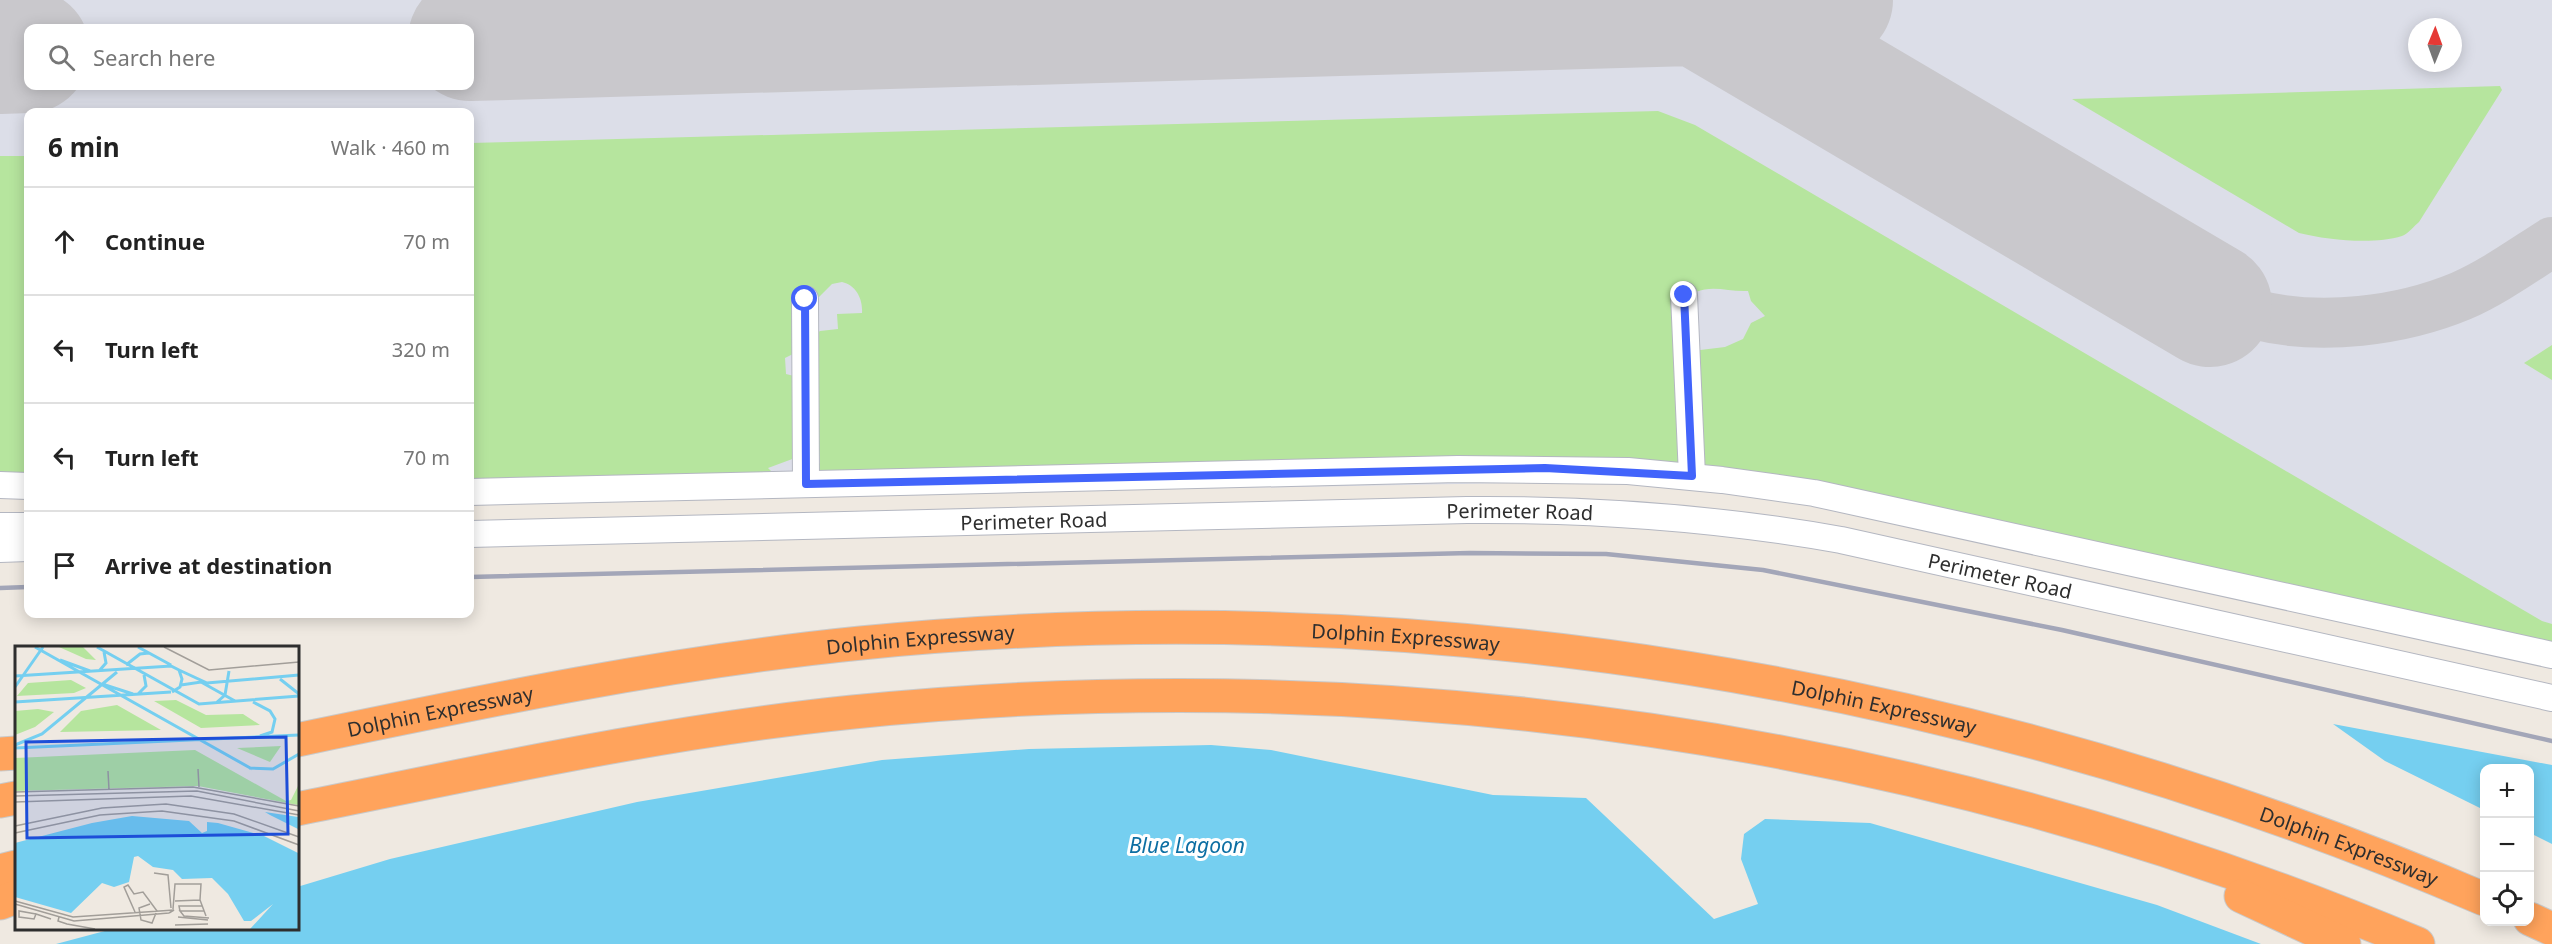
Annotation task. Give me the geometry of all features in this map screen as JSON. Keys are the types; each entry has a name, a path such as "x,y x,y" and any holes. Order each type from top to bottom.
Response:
{"highway":[{"name":"Dolphin Expressway","path":"306,737 674,667 902,639 1029,630 1148,627 1287,629 1437,637 1618,656 1712,670 1960,722 2087,756 2221,797 2380,856 2480,897"},
{"path":"298,810 584,751 785,719 999,700 1227,695 1422,704 1554,716 1675,733 1882,773 2092,828 2247,878 2418,944"},
{"path":"0,754 15,753"},
{"path":"0,801 15,798"},
{"path":"2092,828 2344,944"},
{"path":"0,871 15,867"},
{"path":"0,903 15,897"},
{"path":"2534,921 2552,930"}],"street":[{"path":"1684,295 1692,476"},
{"path":"805,299 806,484"},
{"path":"474,492 1545,468 1692,476 1845,499 2552,655"},
{"path":"0,485 24,486"},
{"name":"Perimeter Road","path":"474,534 1467,510 1568,511 1665,516 1754,525 1841,540 2552,698"},
{"path":"0,526 24,526"},
{"path":"0,549 24,548"}],"shaded area":[{"path":"0,0 2552,0 2552,667 1808,502 1619,481 474,502 474,108 24,108 24,499 0,498"}],"green space":[{"path":"2500,86 2502,90 2419,222 2402,236 2364,241 2323,238 2299,233 2072,99"},
{"path":"1658,111 1695,125 2542,621 2552,624 2552,646 1699,466 1692,351 1725,347 1743,339 1751,323 1765,316 1751,301 1748,291 1715,289 1696,292 1683,462 1673,465 818,476 812,467 820,463 810,338 820,331 838,329 837,314 862,313 858,293 851,286 842,282 832,284 819,297 801,296 795,353 785,358 786,374 794,376 795,458 768,468 776,476 474,484 474,143"},
{"path":"0,156 24,156 24,477 0,476"},
{"path":"2552,345 2552,380 2524,363"}],"water":[{"path":"2333,724 2552,765 2552,844 2534,835 2534,764 2480,764 2480,808 2385,761"},
{"name":"Blue Lagoon","path":"1211,745 1271,750 1493,795 1586,798 1714,919 1758,904 1741,859 1744,834 1765,819 1870,823 2157,905 2261,944 56,944 112,929 298,929 298,887 390,859 637,802 882,760 1029,749"}],"taxiway":[{"path":"2184,289 2238,310 2282,320 2334,323 2360,321 2413,312 2461,296 2496,278 2552,242"}],"runway":[{"path":"1692,0 2210,305"},
{"path":"474,39 1831,0"},
{"path":"0,52 24,51"}],"railway":[{"path":"474,577 1470,553 1606,554 1763,570 2062,630 2552,741"},
{"path":"0,588 24,587"}],"route":[{"path":"805,299 806,484 1545,468 1692,476 1684,295"}]}
